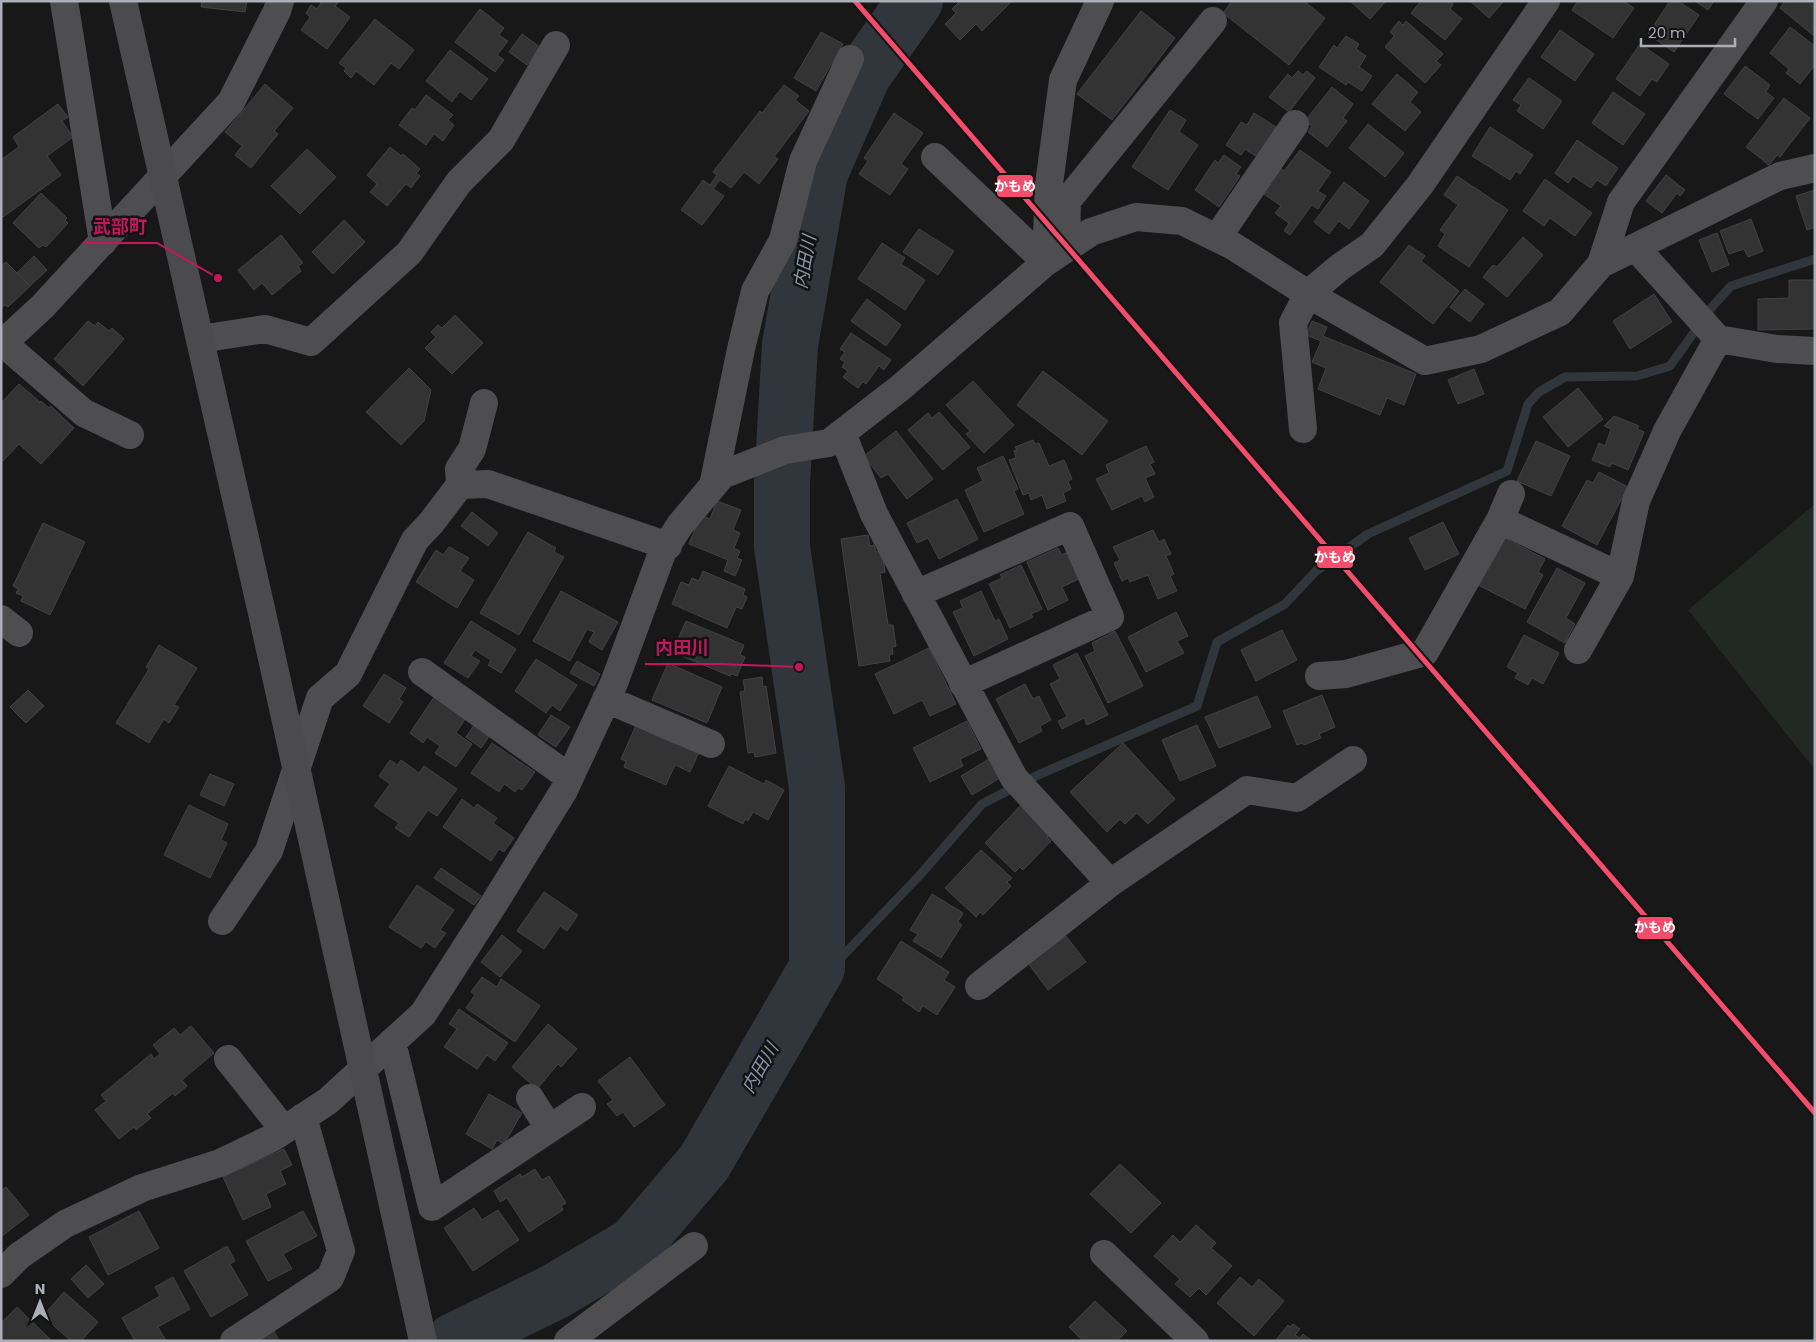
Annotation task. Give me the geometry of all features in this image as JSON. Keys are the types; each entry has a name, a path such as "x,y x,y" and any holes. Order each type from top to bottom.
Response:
{"main road":[{"path":"123,1 262,613 423,1341"}],"street":[{"path":"64,1 108,236"},
{"path":"130,435 84,413 2,344 43,306 231,102 277,11 280,1"},
{"path":"1056,256 1049,184 1063,80 1100,1"},
{"path":"1303,429 1293,323 1308,294 1340,267 1372,245 1420,185 1546,1"},
{"path":"1,1274 19,1256 65,1224 142,1188 220,1163 272,1138 328,1101 423,1014 495,902 562,792 614,683 662,553 680,525 717,481 785,450 835,438 900,388 1056,256 1091,232 1136,217 1182,221 1233,246 1308,294 1424,361 1481,349 1560,312 1601,264 1621,202 1764,1"},
{"path":"1056,256 1067,201 1213,21"},
{"path":"200,339 265,329 311,342 409,253 459,182 502,140 556,46"},
{"path":"717,481 741,348 755,291 783,240 803,161 850,60"},
{"path":"1217,238 1295,124"},
{"path":"935,157 1056,256"},
{"path":"1601,264 1780,176 1815,168"},
{"path":"1636,248 1717,338 1777,349 1815,350"},
{"path":"1578,650 1620,576 1636,501 1667,431 1717,338"},
{"path":"222,921 269,851 320,698 348,674 415,540 431,523 460,484 459,469 472,449 484,403"},
{"path":"835,438 1014,778 1110,883"},
{"path":"460,484 488,484 668,546"},
{"path":"1319,676 1346,674 1424,652 1500,520 1511,494"},
{"path":"1500,520 1620,576"},
{"path":"916,594 1070,526 1110,618 963,684"},
{"path":"422,672 569,777"},
{"path":"606,699 711,744"},
{"path":"979,986 1110,883 1247,790 1297,798 1353,760"},
{"path":"392,1042 432,1207 582,1107"},
{"path":"228,1059 294,1124 340,1251 330,1278 234,1341"},
{"path":"530,1098 549,1128"},
{"path":"568,1341 694,1246"},
{"path":"1104,1254 1194,1341"}],"shaded area":[{"path":"1815,504 1815,770 1688,610"}],"building":[{"path":"202,1 247,1 245,12 201,7"},
{"path":"322,1 336,1 338,3 335,6 350,17 327,49 301,30 310,17 306,13 311,5 317,9"},
{"path":"960,1 1012,1 982,31 976,24 960,40 945,24 956,13 952,9"},
{"path":"1232,1 1304,1 1325,18 1289,65 1223,13"},
{"path":"1350,1 1386,1 1370,19"},
{"path":"1421,1 1450,1 1453,4 1450,9 1462,19 1445,40 1411,13"},
{"path":"1470,1 1504,1 1489,18"},
{"path":"1578,1 1623,1 1634,8 1613,38 1572,10"},
{"path":"1670,1 1678,1 1699,15 1674,52 1648,34"},
{"path":"1695,1 1714,1 1708,10"},
{"path":"1785,1 1815,1 1814,36 1780,8"},
{"path":"480,9 504,28 499,35 508,41 497,55 504,60 495,72 455,42"},
{"path":"1141,11 1175,38 1112,120 1077,94"},
{"path":"375,19 414,50 399,69 391,63 374,85 356,71 351,78 344,71 346,68 339,63"},
{"path":"1399,21 1403,25 1406,21 1443,54 1436,61 1441,65 1425,83 1385,47 1394,36 1390,32"},
{"path":"1790,27 1815,46 1815,65 1800,84 1786,73 1789,69 1770,53"},
{"path":"1560,30 1594,54 1575,81 1541,57"},
{"path":"821,32 843,44 816,91 794,78"},
{"path":"522,34 540,47 527,65 509,52"},
{"path":"1346,36 1359,44 1356,49 1366,56 1359,67 1372,76 1362,91 1348,82 1346,85 1319,67 1334,45 1337,48"},
{"path":"1640,44 1669,64 1657,82 1652,79 1640,96 1616,79"},
{"path":"450,50 488,79 471,100 460,91 452,102 426,81"},
{"path":"1745,66 1770,85 1766,92 1774,98 1758,119 1724,94"},
{"path":"1298,71 1303,75 1307,71 1315,78 1289,112 1269,97 1288,74 1292,78"},
{"path":"1397,74 1418,92 1410,102 1421,112 1405,131 1372,104"},
{"path":"1529,78 1562,101 1543,129 1517,111 1521,105 1513,100"},
{"path":"265,84 293,108 274,131 278,134 251,168 235,155 242,146 225,132"},
{"path":"784,85 799,96 795,100 809,111 774,157 778,159 759,184 744,172 731,188 720,180 713,189 724,196 702,225 681,210 703,180 710,185 717,175 713,172 760,111 762,113"},
{"path":"1332,87 1353,104 1343,118 1347,121 1327,147 1308,132 1312,126 1305,121"},
{"path":"1613,92 1645,114 1623,145 1592,123"},
{"path":"426,95 453,115 448,120 454,125 443,141 434,134 426,145 399,125 412,108 415,110"},
{"path":"1784,98 1810,118 1780,157 1777,155 1769,165 1746,147"},
{"path":"58,104 68,117 62,121 73,137 47,156 61,175 3,217 1,215 1,160 19,147 13,137"},
{"path":"1170,110 1186,120 1179,132 1198,145 1168,190 1132,167"},
{"path":"894,113 923,133 901,164 908,169 890,195 859,174 868,161 864,158"},
{"path":"1254,113 1276,127 1257,157 1245,149 1241,155 1226,145 1241,122 1247,125"},
{"path":"1368,124 1404,153 1385,177 1349,148"},
{"path":"1490,127 1533,155 1520,174 1516,171 1510,180 1472,156"},
{"path":"1577,140 1618,168 1606,186 1597,180 1591,188 1573,176 1568,183 1555,173"},
{"path":"390,147 401,156 403,154 420,169 416,173 420,176 411,188 406,184 387,206 370,192 377,184 367,175"},
{"path":"307,149 336,177 300,214 271,186"},
{"path":"1300,150 1331,172 1318,191 1326,196 1318,209 1312,205 1290,235 1284,231 1289,223 1275,213 1281,206 1261,192 1279,167 1284,171"},
{"path":"1224,155 1241,167 1236,174 1240,176 1219,207 1195,190 1215,160 1218,163"},
{"path":"1666,175 1685,190 1680,196 1677,193 1662,213 1646,201"},
{"path":"1457,176 1508,210 1469,267 1438,246 1445,234 1440,230 1458,205 1444,195"},
{"path":"1545,179 1592,213 1575,236 1550,218 1544,226 1523,211"},
{"path":"1344,182 1369,201 1349,229 1339,221 1329,234 1314,222"},
{"path":"1815,190 1815,227 1807,230 1796,196"},
{"path":"41,193 67,218 65,220 68,223 46,247 43,245 39,248 13,223"},
{"path":"1751,219 1763,251 1748,257 1744,249 1729,254 1720,231"},
{"path":"344,220 365,242 333,274 312,252"},
{"path":"919,229 954,251 938,275 903,252"},
{"path":"1717,233 1729,265 1712,272 1699,240"},
{"path":"281,235 303,263 298,266 301,271 272,295 262,283 254,290 238,270"},
{"path":"1523,237 1543,255 1507,297 1483,277 1493,265 1497,267"},
{"path":"882,243 905,258 901,264 925,280 905,310 858,279"},
{"path":"1409,245 1425,256 1421,261 1459,291 1433,324 1380,282"},
{"path":"34,256 47,270 30,286 17,273"},
{"path":"6,262 30,286 8,307 5,305 1,308 1,266"},
{"path":"1789,280 1814,280 1815,329 1758,330 1758,299 1789,298"},
{"path":"1465,289 1484,304 1470,322 1450,307"},
{"path":"1654,294 1672,322 1630,349 1613,321"},
{"path":"867,299 901,325 886,346 851,321"},
{"path":"455,315 483,343 452,374 425,348 436,337 431,332 438,325 442,328"},
{"path":"88,321 95,326 98,322 109,331 112,328 124,339 83,386 54,359"},
{"path":"1312,321 1327,327 1323,336 1416,374 1404,405 1387,398 1380,415 1318,389 1326,368 1312,362 1321,341 1306,335"},
{"path":"851,333 891,360 884,370 879,366 866,384 863,382 858,388 843,377 848,371 842,367 845,362 840,359 845,352 840,349"},
{"path":"409,368 431,390 424,421 401,445 366,412"},
{"path":"1474,369 1484,394 1458,404 1448,380"},
{"path":"1043,371 1108,421 1082,455 1017,405"},
{"path":"973,381 1014,425 984,453 966,434 970,431 946,405"},
{"path":"19,384 40,402 49,408 51,406 74,428 41,464 19,444 3,461 1,459 1,403"},
{"path":"1578,388 1603,419 1568,447 1543,417"},
{"path":"939,412 970,447 943,470 908,430 928,413 932,418"},
{"path":"1614,416 1639,426 1637,429 1644,432 1628,470 1612,463 1610,467 1592,460 1599,443 1605,446 1611,429 1604,426"},
{"path":"896,431 933,479 907,499 888,474 881,478 864,456"},
{"path":"1033,440 1035,444 1039,443 1049,466 1064,460 1072,479 1068,481 1071,489 1063,493 1066,501 1047,509 1042,495 1031,500 1029,493 1023,495 1009,460 1016,458 1014,451 1017,450 1015,447"},
{"path":"1536,441 1570,456 1551,496 1517,481"},
{"path":"1146,446 1154,462 1150,464 1155,474 1145,478 1154,497 1145,502 1142,496 1112,510 1096,479 1109,473 1106,465"},
{"path":"1003,456 1018,489 1014,491 1024,514 984,532 965,490 983,481 977,468"},
{"path":"1599,472 1628,487 1597,545 1562,526 1587,480 1593,483"},
{"path":"957,499 978,539 939,559 928,538 917,543 907,523"},
{"path":"717,501 741,510 733,530 740,533 734,548 740,551 737,558 742,560 735,576 724,571 728,560 689,544 701,515 710,519"},
{"path":"472,512 498,533 488,546 461,526"},
{"path":"1443,522 1459,554 1425,570 1409,538"},
{"path":"43,523 85,542 50,615 21,601 23,596 16,593 18,589 13,586"},
{"path":"1153,530 1159,542 1164,539 1171,554 1166,556 1174,574 1170,576 1177,591 1158,599 1148,575 1130,582 1128,578 1122,581 1114,563 1120,560 1113,547"},
{"path":"528,532 556,548 554,552 564,557 519,635 480,613"},
{"path":"868,535 870,546 874,545 876,552 882,551 885,572 880,573 888,625 893,625 896,646 892,647 893,654 889,655 890,661 859,666 841,539"},
{"path":"1505,538 1545,559 1538,572 1543,575 1525,609 1476,584 1492,553 1496,555"},
{"path":"449,547 469,558 460,571 474,580 457,608 416,582 436,550 443,555"},
{"path":"1058,548 1062,555 1067,552 1079,579 1062,587 1068,600 1048,610 1027,562"},
{"path":"1021,565 1042,609 1031,614 1033,617 1010,628 989,584 1002,578 1000,575"},
{"path":"1557,568 1585,583 1566,618 1575,624 1565,643 1527,622"},
{"path":"703,571 745,589 743,595 747,597 742,609 736,607 727,628 672,604 681,582 689,585 692,578 699,581"},
{"path":"561,591 618,622 602,650 589,642 594,632 587,629 570,661 533,641"},
{"path":"981,591 995,621 999,619 1008,639 974,656 953,612 963,608 960,601"},
{"path":"1176,612 1188,636 1177,641 1184,653 1146,672 1128,637"},
{"path":"471,621 516,649 501,673 488,665 491,660 475,650 471,656 480,661 468,678 444,663"},
{"path":"686,621 744,645 740,655 745,657 737,676 731,674 730,676 672,652"},
{"path":"1282,630 1297,660 1256,681 1241,650"},
{"path":"1115,631 1143,686 1108,703 1085,656 1095,651 1092,643"},
{"path":"1524,635 1559,653 1543,684 1532,678 1528,685 1515,678 1518,673 1507,667"},
{"path":"159,645 197,668 174,705 179,707 169,723 164,719 149,743 116,723 149,669 146,667"},
{"path":"929,648 956,704 930,716 922,700 894,714 875,674"},
{"path":"1077,653 1108,715 1087,725 1084,718 1062,729 1058,721 1067,717 1050,684 1060,679 1053,665"},
{"path":"536,659 577,685 560,711 552,705 546,713 515,691"},
{"path":"577,661 600,674 594,686 570,673"},
{"path":"668,663 722,687 707,723 652,700"},
{"path":"384,674 406,688 399,699 403,702 389,723 363,706"},
{"path":"762,677 763,687 766,686 776,753 755,757 754,752 748,753 740,692 745,691 743,680"},
{"path":"1025,684 1033,699 1039,696 1051,720 1040,726 1042,731 1019,743 996,699"},
{"path":"28,690 44,706 26,723 10,707"},
{"path":"1322,695 1335,727 1319,734 1321,738 1304,745 1302,743 1297,745 1283,711"},
{"path":"1257,696 1271,727 1219,748 1205,717"},
{"path":"434,697 465,719 456,733 472,744 456,767 435,753 440,746 427,737 423,743 410,733"},
{"path":"551,715 570,727 556,747 538,735"},
{"path":"967,721 981,749 960,759 963,766 930,782 913,748"},
{"path":"637,723 651,730 650,733 675,744 676,741 700,750 690,772 675,765 666,785 624,767 626,761 621,759"},
{"path":"474,725 490,735 481,748 466,737"},
{"path":"1197,725 1216,766 1180,781 1162,740"},
{"path":"492,743 535,772 522,790 518,788 515,792 504,784 499,792 471,773"},
{"path":"1123,743 1175,799 1148,824 1137,813 1125,824 1120,819 1107,832 1070,792"},
{"path":"989,759 1000,778 972,795 961,776"},
{"path":"390,760 397,765 401,760 419,773 424,766 457,789 437,816 428,810 409,837 395,828 399,823 374,806 390,784 379,776"},
{"path":"729,766 764,784 766,780 784,790 768,820 753,812 748,821 745,819 743,824 708,806"},
{"path":"210,774 234,784 224,806 200,795"},
{"path":"462,799 474,808 477,804 497,818 493,823 514,838 504,852 499,849 491,861 443,827"},
{"path":"189,805 228,824 221,840 227,843 210,878 164,855"},
{"path":"1021,805 1052,833 1047,837 1051,841 1023,870 1020,867 1015,872 985,843"},
{"path":"981,850 1012,878 1007,882 1011,886 983,915 980,912 976,917 945,888"},
{"path":"441,868 481,896 474,905 434,878"},
{"path":"417,885 454,910 440,930 446,933 435,948 426,942 421,948 389,927"},
{"path":"544,892 578,915 567,931 560,926 544,949 517,931"},
{"path":"932,894 963,913 958,922 962,925 941,958 913,941 918,934 910,930"},
{"path":"502,935 522,951 500,977 481,962"},
{"path":"1066,936 1086,962 1048,990 1028,963"},
{"path":"901,941 949,972 944,980 955,987 937,1015 923,1006 919,1012 902,1000 904,997 877,979"},
{"path":"482,977 497,987 501,979 540,1006 515,1042 466,1008 475,995 471,992"},
{"path":"459,1009 508,1043 495,1061 487,1055 477,1069 444,1047 457,1029 449,1024"},
{"path":"548,1024 577,1049 561,1067 558,1064 537,1089 512,1067"},
{"path":"191,1026 214,1053 182,1080 187,1086 175,1096 173,1093 147,1114 151,1118 136,1130 134,1127 119,1139 95,1110 106,1101 101,1095 151,1054 154,1059 160,1054 153,1045 174,1028 180,1035"},
{"path":"630,1057 665,1105 634,1127 623,1112 617,1116 607,1104 613,1100 598,1081"},
{"path":"489,1094 522,1113 504,1144 497,1140 492,1149 466,1134"},
{"path":"284,1149 292,1165 280,1171 286,1184 266,1194 271,1207 243,1220 223,1177"},
{"path":"1120,1164 1161,1203 1131,1233 1090,1194"},
{"path":"535,1169 542,1180 549,1176 566,1203 561,1206 563,1210 529,1232 507,1198 500,1202 494,1191 520,1174 522,1177"},
{"path":"6,1187 29,1215 1,1237 1,1191"},
{"path":"474,1208 482,1220 498,1210 519,1240 473,1271 444,1228"},
{"path":"139,1211 159,1248 108,1275 89,1237"},
{"path":"303,1211 317,1236 283,1254 292,1269 268,1281 246,1241"},
{"path":"1196,1225 1216,1243 1211,1248 1232,1266 1206,1295 1199,1288 1190,1297 1175,1284 1180,1279 1154,1256 1173,1235 1180,1242"},
{"path":"227,1246 235,1261 230,1264 248,1295 211,1317 184,1271"},
{"path":"86,1265 104,1284 88,1298 71,1279"},
{"path":"173,1277 190,1309 158,1327 166,1341 135,1341 122,1318 160,1296 155,1287"},
{"path":"1240,1277 1252,1287 1259,1279 1284,1301 1254,1336 1217,1303"},
{"path":"64,1292 98,1322 81,1341 71,1341 43,1316"},
{"path":"1095,1301 1127,1331 1117,1341 1083,1341 1069,1327"},
{"path":"17,1307 50,1339 49,1341 1,1341 1,1323"},
{"path":"1293,1324 1300,1329 1295,1335 1300,1338 1303,1334 1312,1341 1275,1341 1288,1325 1290,1327"},
{"path":"274,1331 279,1341 257,1341"}],"waterway":[{"name":"内田川","path":"454,1341 554,1292 634,1245 704,1163 817,968 817,787 782,547 782,483 790,345 820,173 863,75 915,1"},
{"path":"809,983 835,964 919,876 982,804 1038,775 1197,706 1217,642 1285,604 1316,571 1368,534 1507,471 1528,404 1539,392 1565,377 1637,376 1670,366 1712,307 1731,286 1815,259"}],"transit line":[{"name":"かもめ","path":"855,1 1815,1113"}],"place":[{"name":"武部町","path":"218,278"},
{"name":"内田川","path":"799,667"}]}
